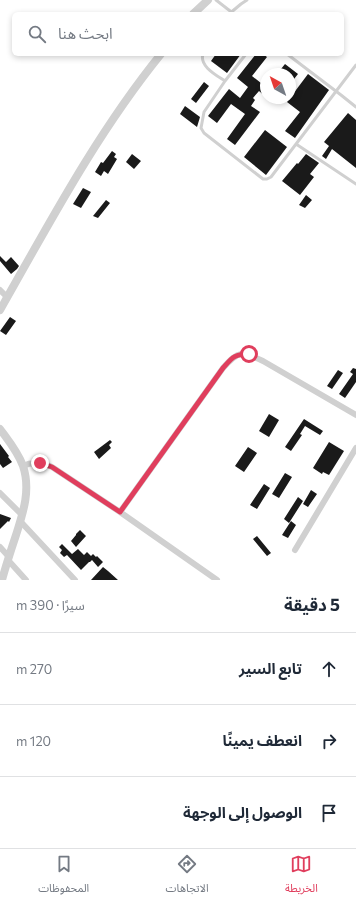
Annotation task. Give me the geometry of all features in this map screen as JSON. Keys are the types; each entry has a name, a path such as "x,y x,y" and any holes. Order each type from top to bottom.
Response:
{"street":[{"path":"196,12 208,0"},
{"path":"0,310 94,147 129,95 159,56"},
{"path":"0,290 7,297"},
{"path":"120,512 223,368 232,357 239,354 249,354 356,415"},
{"path":"0,429 17,454 23,466 27,492 22,518 2,580"},
{"path":"295,550 356,448"},
{"path":"23,466 27,464 40,463 52,467 120,512 217,580"},
{"path":"0,493 75,580"},
{"path":"0,547 26,580"}],"lane":[{"path":"216,0 230,12"},
{"path":"232,12 247,0"},
{"path":"203,56 202,60 205,66 225,81"},
{"path":"244,56 204,112 201,128 204,133 263,179 271,177 356,65"},
{"path":"290,56 337,91 356,108"},
{"path":"296,144 356,184"}],"building":[{"path":"215,56 240,56 227,73 211,61"},
{"path":"254,56 266,56 267,57 252,76 260,82 260,92 259,91 253,98 255,100 251,106 260,112 235,145 227,139 245,114 231,104 217,123 208,116 229,89 240,98 248,87 237,78"},
{"path":"285,64 290,68 282,68"},
{"path":"308,74 329,90 295,138 285,131 300,112 290,104 296,104 296,90"},
{"path":"204,82 209,86 196,103 191,99"},
{"path":"185,106 200,117 197,127 180,114"},
{"path":"348,113 356,120 356,168 332,149 326,159 322,156 329,146 324,142"},
{"path":"265,130 287,147 266,175 244,157"},
{"path":"112,151 116,154 114,157 117,159 108,174 104,171 101,176 95,172 101,162 103,163"},
{"path":"132,154 141,161 134,169 126,162"},
{"path":"306,154 319,163 310,174 314,177 300,195 282,181"},
{"path":"83,188 91,192 81,208 73,204"},
{"path":"306,195 312,200 305,208 299,205"},
{"path":"106,200 110,203 98,218 93,216"},
{"path":"0,256 6,262 11,257 19,266 11,274 0,261"},
{"path":"10,317 16,321 6,335 0,331"},
{"path":"353,368 356,369 356,382 345,398 339,394 353,374 350,372"},
{"path":"338,370 343,373 332,389 327,386"},
{"path":"269,414 279,420 269,437 259,431"},
{"path":"304,419 323,431 320,435 305,426 300,434 302,435 291,451 285,447"},
{"path":"110,440 112,442 109,445 111,448 99,459 94,452"},
{"path":"329,442 344,451 329,475 323,472 322,474 313,468"},
{"path":"0,444 12,462 3,468 0,464"},
{"path":"248,447 257,453 244,472 235,466"},
{"path":"285,473 292,477 279,498 272,494"},
{"path":"264,484 270,488 257,509 250,505"},
{"path":"311,490 317,494 308,507 303,504"},
{"path":"298,497 303,501 289,523 284,519"},
{"path":"0,514 11,518 9,522 8,521 0,529"},
{"path":"291,521 296,525 288,538 282,535"},
{"path":"80,530 86,536 76,547 71,541"},
{"path":"257,536 271,553 267,556 253,539"},
{"path":"62,544 72,554 78,549 84,555 87,552 91,556 93,554 96,557 97,556 103,562 98,567 92,560 81,570 67,555 64,557 60,553 62,550 59,547"},
{"path":"103,567 108,571 118,580 91,580"}],"route":[{"path":"40,463 52,467 120,512 223,368 232,357 239,354 249,354"}]}
